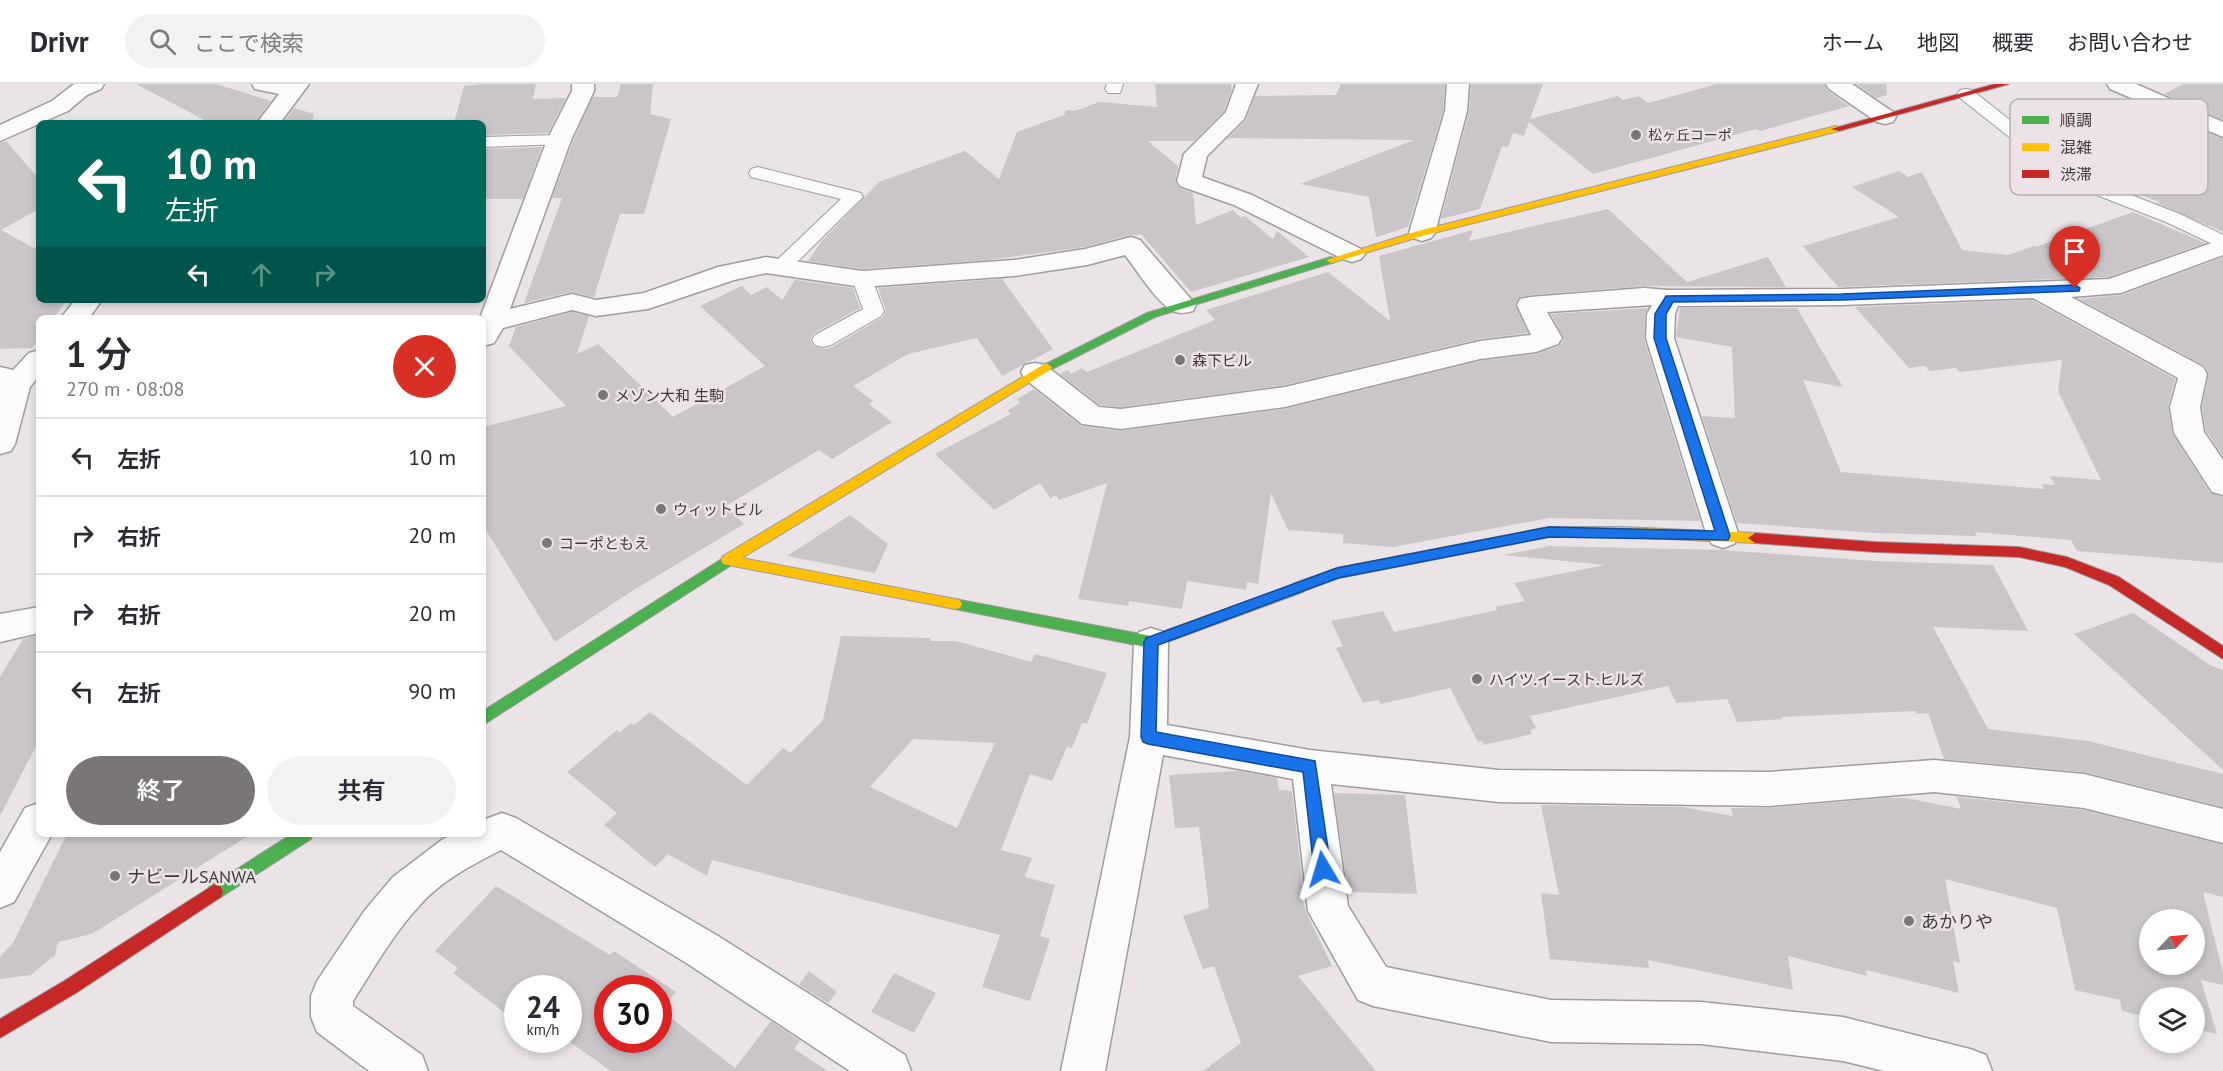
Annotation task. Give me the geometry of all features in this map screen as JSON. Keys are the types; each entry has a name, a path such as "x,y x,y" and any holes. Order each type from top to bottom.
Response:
{"street":[{"path":"262,84 296,88"},
{"path":"487,331 559,140 583,92 583,84"},
{"path":"1247,84 1236,114 1196,154 1189,181 1244,200 1352,254"},
{"path":"1422,233 1456,111 1458,84"},
{"path":"1838,84 1885,117"},
{"path":"486,717 728,560 1035,372 1151,315 1422,233 1885,117 2005,84"},
{"path":"2118,84 2152,99"},
{"path":"0,134 60,106 81,86"},
{"path":"270,120 296,88"},
{"path":"2208,123 2223,130"},
{"path":"487,331 572,302 596,308 648,301 727,273 766,265 862,279 1014,268 1087,257 1131,245 1171,295 1183,305"},
{"path":"1035,372 1092,417 1122,419 1285,397 1480,350 1536,343 1548,338 1530,304 1644,296 1670,298 1842,297 2112,287 2223,245"},
{"path":"2037,289 2193,374 2185,407 2190,433 2223,484"},
{"path":"1670,298 1661,314 1660,338 1723,536"},
{"path":"77,315 87,303"},
{"path":"0,444 8,380 36,361"},
{"path":"728,560 1151,642 1337,573 1549,532 1723,536 1875,547 2019,552 2067,562 2114,581 2223,653"},
{"path":"0,628 36,621"},
{"path":"1083,1071 1148,737 1151,642"},
{"path":"1148,737 1310,766 1498,786 1769,789 1934,776 2084,791 2223,826"},
{"path":"1310,766 1328,911 1373,985 1551,1021 1701,1023 1844,1039 1970,1071"},
{"path":"0,889 36,825"},
{"path":"406,1071 332,1017 332,996 380,924 407,890 457,852 502,830 703,950 888,1071"},
{"path":"0,1029 70,987 300,837"}],"lane":[{"path":"1966,94 2010,129"},
{"path":"486,142 559,140"},
{"path":"758,173 854,197 782,266"},
{"path":"2113,195 2173,218 2223,245"},
{"path":"823,340 874,311 862,279"}],"building":[{"path":"136,84 216,84 271,101 257,120 204,120"},
{"path":"536,84 533,99 566,98 548,133 486,135 486,120 455,120 464,86"},
{"path":"621,84 653,84 650,114 671,119 644,214 620,214 594,297 571,292 524,303 562,198 552,198 573,141 593,97 617,97"},
{"path":"1155,84 1231,84 1232,89 1224,111 1194,141 1148,141 1178,166 1175,182 1179,188 1193,193 1196,225 1233,210 1241,218 1245,216 1273,239 1277,231 1309,257 1191,292 1142,235 1130,235 1085,247 988,260 862,269 808,261 821,242 879,182 965,151 999,179 1017,132 1064,115 1066,110 1075,111 1099,102 1157,107"},
{"path":"1341,84 1445,84 1443,111 1408,227 1376,237 1369,197 1300,184 1414,140 1231,138 1226,140 1246,120 1255,96 1336,95"},
{"path":"1471,84 1543,84 1530,119 1618,96 1623,100 1639,96 1648,103 1717,84 1824,84 1828,91 1849,106 1593,174 1529,122 1524,136 1513,133 1508,147 1502,146 1480,209 1441,219 1469,112"},
{"path":"1856,84 1886,84 1887,95 1876,98"},
{"path":"2183,84 2223,84 2223,120 2208,113 2208,99 2175,99 2164,94"},
{"path":"294,108 314,114 313,120 285,120"},
{"path":"2208,133 2223,139 2223,232 2157,203 2160,202 2141,195 2208,195"},
{"path":"6,141 36,176 36,211 1,230 36,249 36,303 65,303 56,315 36,315 36,342 32,348 0,349 0,143"},
{"path":"542,147 523,199 486,199 486,149"},
{"path":"1899,171 1908,177 1922,172 1962,250 2008,255 2133,212 2205,243 2109,277 1838,287 1803,246 1899,217 1852,187"},
{"path":"1608,209 1687,282 1768,257 1786,287 1644,286 1530,295 1520,297 1515,304 1528,333 1479,339 1285,385 1121,407 1100,405 1060,374 1068,370 1071,374 1082,368 1087,372 1215,320 1206,310 1328,272 1390,321 1379,256 1473,230 1469,241"},
{"path":"2223,257 2223,456 2206,431 2202,407 2209,374 2205,366 2079,299 2122,295"},
{"path":"1002,279 1053,349 1002,376 977,338 908,354 853,386 873,401 869,404 892,422 832,459 819,450 726,506 744,524 632,591 555,642 486,530 486,426 566,406 509,346 516,327 572,312 589,316 577,354 598,344 673,417 765,366 700,306 742,286 751,295 767,287 782,300 795,280 853,288 860,308 814,333 810,339 813,346 824,349 832,347 883,317 886,310 878,288"},
{"path":"2032,300 2175,379 2168,406 2172,433 2210,493 2223,497 2223,563 2077,551 2071,540 1975,532 1977,536 1875,533 1737,523 1702,416 1735,418 1732,347 1676,337 1680,308 1797,308 1843,387 1803,380 1841,472 2044,489 2042,484 2055,485 2050,476 2101,480 2058,391 2062,360 1960,372 1956,368 1930,371 1925,366 1909,368 1855,307"},
{"path":"1648,308 1645,314 1644,339 1700,521 1549,518 1393,547 1343,543 1343,534 1288,530 1271,493 1258,584 1247,582 1246,590 1187,581 1182,609 1129,601 1128,606 1078,599 1107,483 1059,500 1056,495 1050,498 1040,483 994,510 935,454 1011,414 1007,411 1020,403 1017,399 1034,389 1081,426 1121,431 1285,409 1480,361 1536,354 1559,346 1564,339 1551,314"},
{"path":"850,515 888,544 875,573 787,556"},
{"path":"1549,546 1723,550 1875,561 1993,565 2028,631 1933,627 1988,729 2088,741 2223,774 2223,807 2084,772 1944,759 1928,713 1917,714 1915,711 1781,717 1783,719 1737,722 1727,699 1676,703 1668,686 1530,716 1536,728 1530,730 1532,734 1484,745 1482,741 1478,742 1450,688 1381,704 1378,700 1363,703 1336,648 1343,646 1331,621 1383,611 1394,632 1497,610 1495,607 1525,601 1514,583 1605,565 1503,555"},
{"path":"2133,613 2210,665 2223,670 2223,770 2074,634"},
{"path":"36,636 36,746 0,816 0,677 23,639"},
{"path":"841,636 931,638 930,641 956,641 1031,662 1035,654 1107,673 1087,724 1082,723 1072,748 1067,747 1052,781 1030,774 1001,850 1032,858 1025,877 1055,885 1040,936 1050,939 1030,1001 982,987 1000,935 712,860 707,876 668,854 655,867 604,825 617,813 567,772 617,730 619,733 631,723 634,725 650,712 747,785 783,748 790,753 823,720","holes":["913,739 995,743 957,828 870,787"]},
{"path":"1238,771 1277,778 1279,790 1292,791 1303,890 1300,890 1306,912 1332,966 1298,976 1376,1071 1203,1071 1241,1043 1214,966 1203,969 1183,916 1209,908 1199,827 1175,828 1169,775"},
{"path":"1334,793 1405,795 1417,894 1348,892"},
{"path":"1957,797 2084,810 2223,845 2223,897 2203,892 2223,973 2223,985 2201,980 2203,987 2139,987 2139,1015 2122,1011 2120,1000 2075,990 2057,908 1945,879 1960,963 1953,961 1959,993 1866,970 1867,976 1788,956 1793,990 1648,960 1649,968 1550,959 1541,893 1559,895 1541,805 1682,807 1733,816 1731,808 1769,808 1906,798 1961,809"},
{"name":"ナビールSANWA","path":"66,837 246,837 100,929 91,934 58,942 55,955 31,975 0,979 0,957 13,943"},
{"path":"496,886 610,955 614,951 650,975 594,975 594,1053 672,1053 672,1019 735,1068 771,1021 800,1041 794,1049 828,1071 611,1071 582,1051 582,975 504,975 504,1012 453,973 458,968 435,951"},
{"path":"809,971 837,992 828,1003 799,985"},
{"path":"894,973 936,993 914,1033 871,1012"},
{"path":"2205,994 2217,1034 2205,1031"}],"traffic: fast":[{"path":"1046,367 1151,315 1331,260"},
{"path":"486,717 728,560"},
{"path":"955,604 1151,642 1298,588"},
{"path":"215,892 300,837"}],"traffic: slow":[{"path":"1331,260 1422,233 1836,129"},
{"path":"728,560 1046,367"},
{"path":"1298,588 1337,573 1549,532 1623,532 1755,538"},
{"path":"728,560 955,604"}],"traffic: jam":[{"path":"1836,129 2005,84"},
{"path":"1755,538 1875,547 2019,552 2067,562 2114,581 2223,653"},
{"path":"0,1029 70,987 215,892"}],"place":[{"name":"松ヶ丘コーポ","path":"1636,135"},
{"name":"森下ビル","path":"1180,360"},
{"name":"メゾン大和 生駒","path":"603,395"},
{"name":"ウィットビル","path":"661,509"},
{"name":"コーポともえ","path":"547,543"},
{"name":"ハイツ.イースト.ヒルズ","path":"1477,679"},
{"name":"ナビールSANWA","path":"115,876"},
{"name":"あかりや","path":"1909,921"}],"route":[{"path":"1323,869 1310,766 1148,737 1151,642 1337,573 1549,532 1723,536 1660,338 1661,314 1670,298 1842,297 2075,288"}]}
